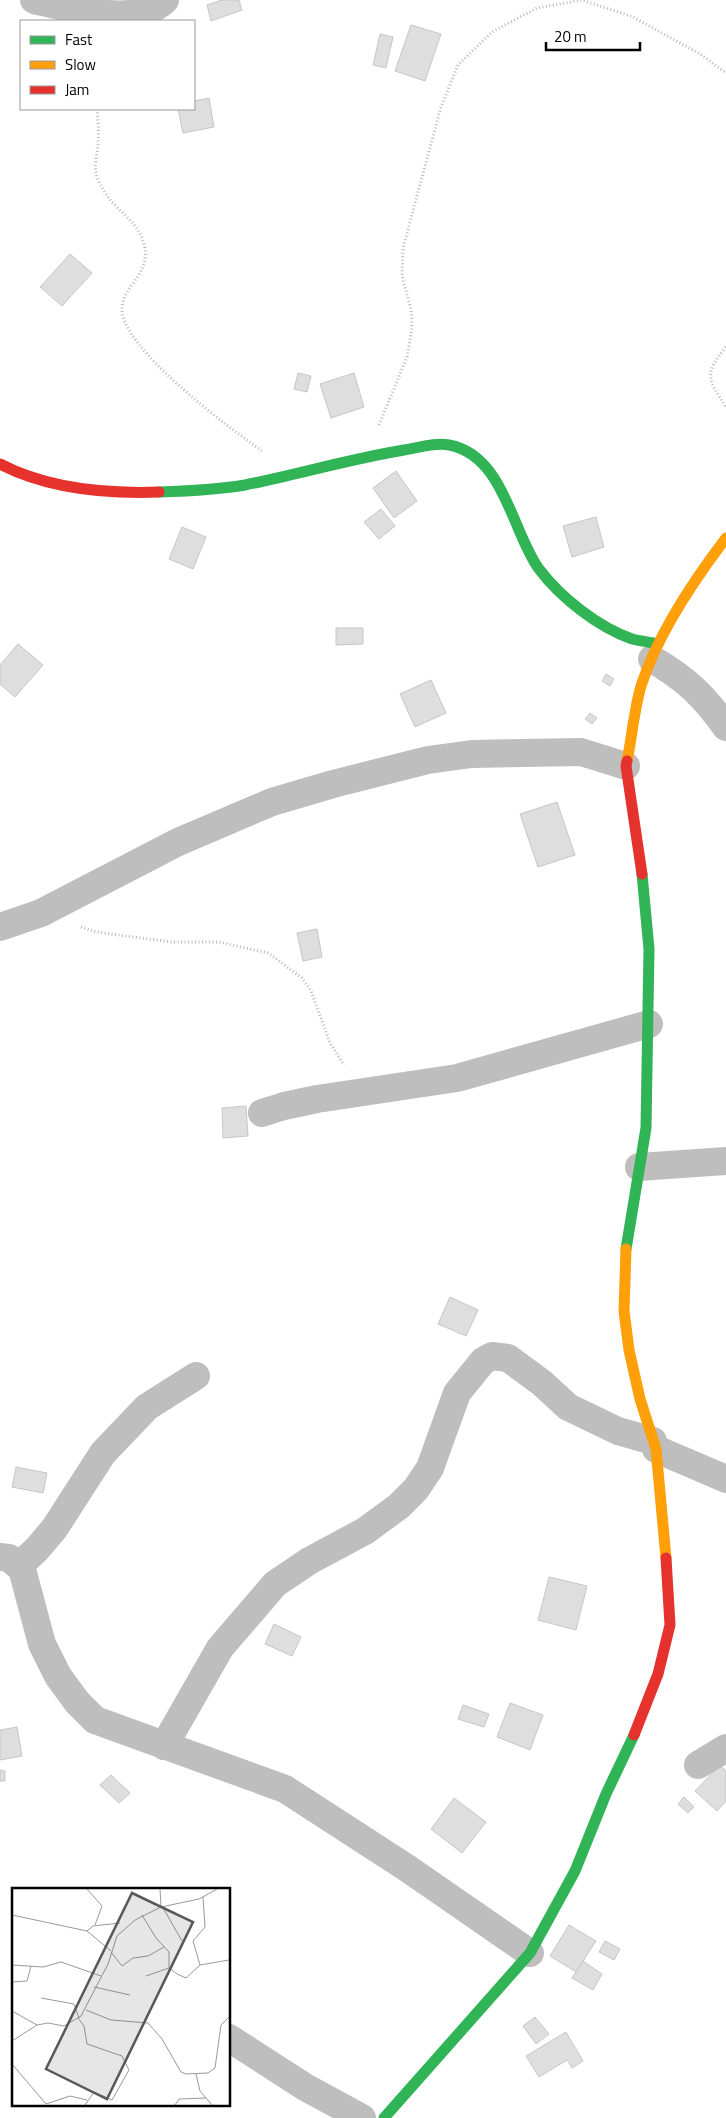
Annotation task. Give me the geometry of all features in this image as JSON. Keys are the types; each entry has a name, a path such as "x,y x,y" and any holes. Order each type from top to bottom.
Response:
{"street":[{"path":"34,0 106,14 140,13 161,4 165,0"},
{"path":"0,464 9,471 54,485 116,491 196,491 243,485 376,454 435,445 450,445 468,451 485,466 498,486 539,570 586,614 655,651 710,705 726,727"},
{"path":"385,2118 454,2042 530,1953 575,1871 606,1794 644,1713 658,1674 670,1625 664,1525 654,1445 640,1399 629,1350 624,1311 626,1247 646,1128 650,949 641,864 626,766 641,687 655,651 707,563 726,538"},
{"path":"0,927 41,912 178,842 272,802 332,784 428,760 472,754 581,752 626,766"},
{"path":"262,1113 284,1106 457,1078 648,1024"},
{"path":"639,1167 726,1161"},
{"path":"164,1746 220,1648 275,1584 309,1561 365,1531 399,1506 416,1488 430,1468 457,1392 483,1361 492,1356 508,1358 542,1383 568,1407 726,1479"},
{"path":"196,1376 146,1406 103,1453 54,1529 37,1549 10,1561 25,1576 42,1644 58,1676 77,1702 95,1720 285,1789 407,1868 530,1953"},
{"path":"698,1765 726,1748"},
{"path":"230,2039 305,2087 362,2118"}],"path":[{"path":"376,454 378,426 407,357 412,328 411,308 402,276 403,248 441,106 458,65 492,32 538,8 582,0 633,18 700,54 726,73"},
{"path":"97,110 98,143 96,174 107,195 136,226 143,240 146,252 138,277 123,300 121,309 126,322 136,340 153,361 194,400 293,472"},
{"path":"726,347 711,365 711,384 726,407"},
{"path":"41,912 96,932 172,942 219,942 268,953 302,978 311,991 330,1042 363,1092"}],"building":[{"path":"222,0 239,0 242,10 211,21 207,5"},
{"path":"411,25 441,34 425,81 395,71"},
{"path":"380,34 393,37 386,68 373,65"},
{"path":"209,98 214,127 183,133 178,110 195,110 195,101"},
{"path":"70,254 92,273 62,306 40,287"},
{"path":"298,373 311,376 307,392 294,389"},
{"path":"354,373 364,407 331,418 320,384"},
{"path":"396,471 417,501 394,518 373,488"},
{"path":"381,509 395,526 379,539 364,522"},
{"path":"596,517 604,547 572,557 563,526"},
{"path":"182,527 206,537 193,569 169,559"},
{"path":"336,628 363,628 363,644 336,645"},
{"path":"18,644 43,665 15,697 0,684 0,665"},
{"path":"606,674 614,679 610,686 602,681"},
{"path":"431,680 446,713 415,727 400,694"},
{"path":"590,713 597,718 592,724 585,719"},
{"path":"557,802 575,855 538,867 520,814"},
{"path":"317,929 322,957 303,961 297,933"},
{"path":"246,1106 248,1136 223,1138 222,1108"},
{"path":"450,1297 478,1310 466,1336 438,1324"},
{"path":"16,1467 47,1473 43,1493 12,1487"},
{"path":"549,1577 587,1586 576,1630 538,1620"},
{"path":"274,1624 301,1637 292,1656 265,1644"},
{"path":"510,1703 543,1715 530,1750 497,1737"},
{"path":"463,1705 489,1714 484,1727 458,1719"},
{"path":"17,1727 22,1756 0,1760 0,1730"},
{"path":"720,1765 726,1771 726,1801 717,1811 695,1791"},
{"path":"0,1770 5,1771 5,1781 0,1781"},
{"path":"111,1775 130,1793 119,1803 100,1785"},
{"path":"684,1797 694,1807 688,1813 678,1804"},
{"path":"454,1798 486,1822 462,1853 431,1829"},
{"path":"569,1925 596,1941 576,1972 550,1956"},
{"path":"605,1941 620,1949 614,1960 599,1952"},
{"path":"583,1961 602,1974 593,1990 572,1978"},
{"path":"535,2017 549,2034 536,2044 523,2026"},
{"path":"566,2032 583,2061 572,2068 567,2060 539,2077 526,2056"}],"traffic: fast":[{"path":"159,492 192,491 245,485 384,454 432,445 449,445 468,452 482,463 495,479 539,569 569,601 593,619 619,634 632,639 658,644"},
{"path":"626,1249 646,1128 649,949 642,874"},
{"path":"384,2118 530,1953 575,1871 606,1794 634,1735"}],"traffic: slow":[{"path":"627,761 641,686 648,667 666,628 701,572 726,538"},
{"path":"626,1249 624,1311 629,1350 640,1399 656,1449 666,1558"}],"traffic: jam":[{"path":"0,464 38,479 77,488 118,492 159,492"},
{"path":"627,761 626,766 642,874"},
{"path":"634,1735 658,1674 670,1625 666,1558"}]}
